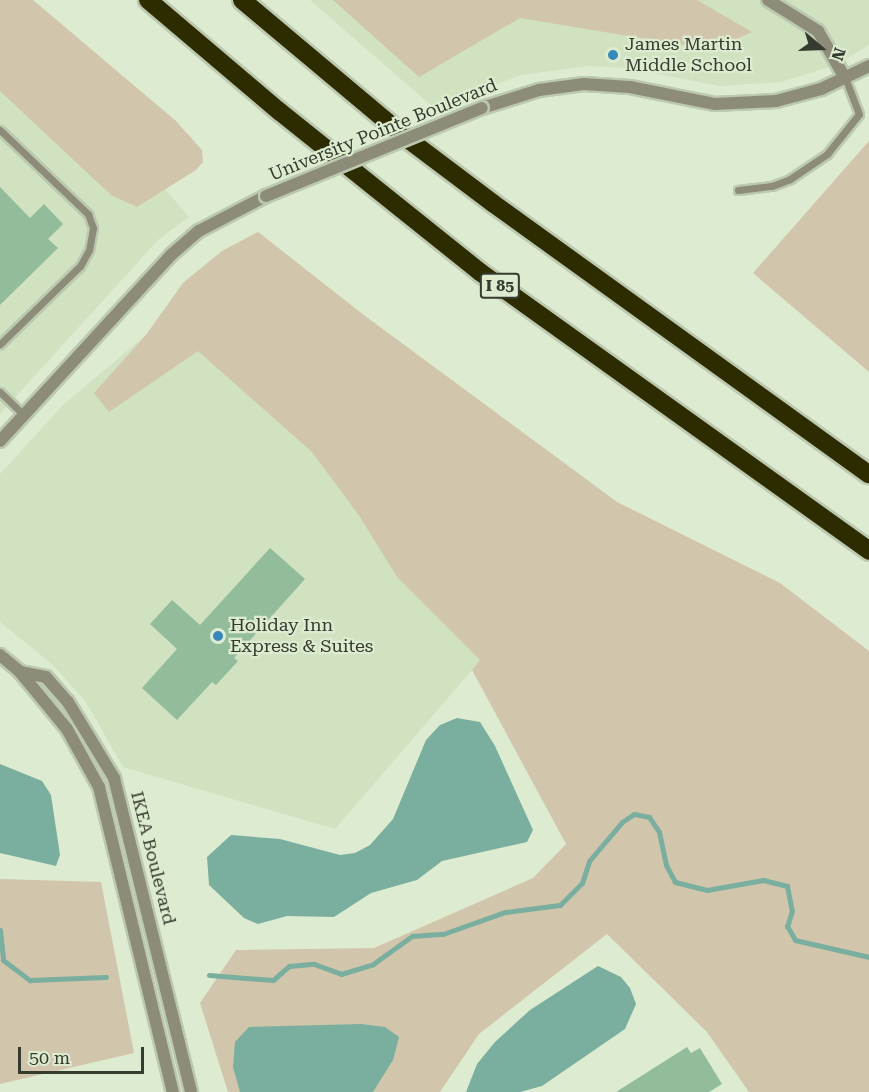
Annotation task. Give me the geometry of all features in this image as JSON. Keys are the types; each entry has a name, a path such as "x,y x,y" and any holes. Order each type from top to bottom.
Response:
{"highway":[{"name":"I 85","path":"148,0 279,111 470,264 869,551"},
{"path":"242,0 387,122 476,191 869,474"}],"street":[{"path":"768,0 818,31 845,78"},
{"name":"University Pointe Boulevard","path":"0,441 171,255 198,231 266,196 521,94 584,84 630,87 715,104 754,103 799,95 845,78 869,66"},
{"name":"IKEA Boulevard","path":"0,655 20,672 67,729 99,787 173,1092"},
{"name":"IKEA Boulevard","path":"20,672 46,677 68,702 114,778 191,1092"}],"lane":[{"path":"738,190 772,186 790,179 827,154 859,114 845,78"},
{"path":"0,130 81,207 93,228 89,250 80,266 0,344"},
{"path":"0,392 24,415"}],"shaded area":[{"path":"0,0 33,0 176,121 202,150 203,162 196,170 137,207 111,195 0,91"},
{"name":"James Martin Middle School","path":"310,0 869,0 869,45 836,65 781,82 719,86 629,68 588,66 521,75 434,108"},
{"path":"333,0 697,0 752,32 713,50 520,18 419,77"},
{"path":"0,17 128,146 189,217 159,239 0,414"},
{"path":"869,141 869,372 753,273"},
{"path":"258,232 365,316 617,502 335,829 123,767 86,702 53,665 0,622 0,474 63,405 146,335 183,283 222,251"},
{"path":"258,232 365,316 617,502 780,583 869,651 869,1092 749,1092 707,1032 607,934 479,1034 440,1092 228,1092 200,1003 236,950 374,948 533,878 566,844 472,670 480,660 397,577 360,517 312,452 198,351 109,412 94,393 146,335 183,283 222,251"},
{"path":"0,879 101,882 134,1053 0,1084"}],"water":[{"path":"457,718 480,722 495,746 533,830 527,842 442,861 417,880 371,893 334,917 287,916 258,924 244,918 209,885 207,857 231,835 280,839 340,855 355,853 370,845 393,819 426,740 440,725"},
{"path":"0,764 42,781 51,795 60,855 56,866 0,853"},
{"path":"598,966 621,977 630,988 636,1004 625,1029 542,1086 520,1092 466,1092 477,1064 495,1042 530,1010"},
{"path":"361,1024 385,1027 399,1037 393,1060 373,1092 240,1092 233,1067 235,1042 249,1027"}],"building":[{"path":"0,187 30,218 44,204 63,224 48,239 58,248 0,305"},
{"name":"Holiday Inn Express & Suites","path":"270,548 305,579 234,658 238,661 216,685 212,682 177,720 142,688 177,649 150,624 172,600 200,625"},
{"path":"687,1047 691,1053 700,1048 722,1084 709,1092 616,1092"}],"waterway":[{"path":"209,975 273,980 289,966 314,964 341,974 373,964 412,936 443,934 505,912 560,905 582,883 589,861 622,822 634,814 649,817 659,832 666,865 675,882 707,890 763,880 787,886 792,911 787,926 795,940 869,957"},
{"path":"0,930 3,960 30,980 106,977"}],"place":[{"name":"James Martin Middle School","path":"613,55"},
{"name":"Holiday Inn Express & Suites","path":"218,636"}]}
